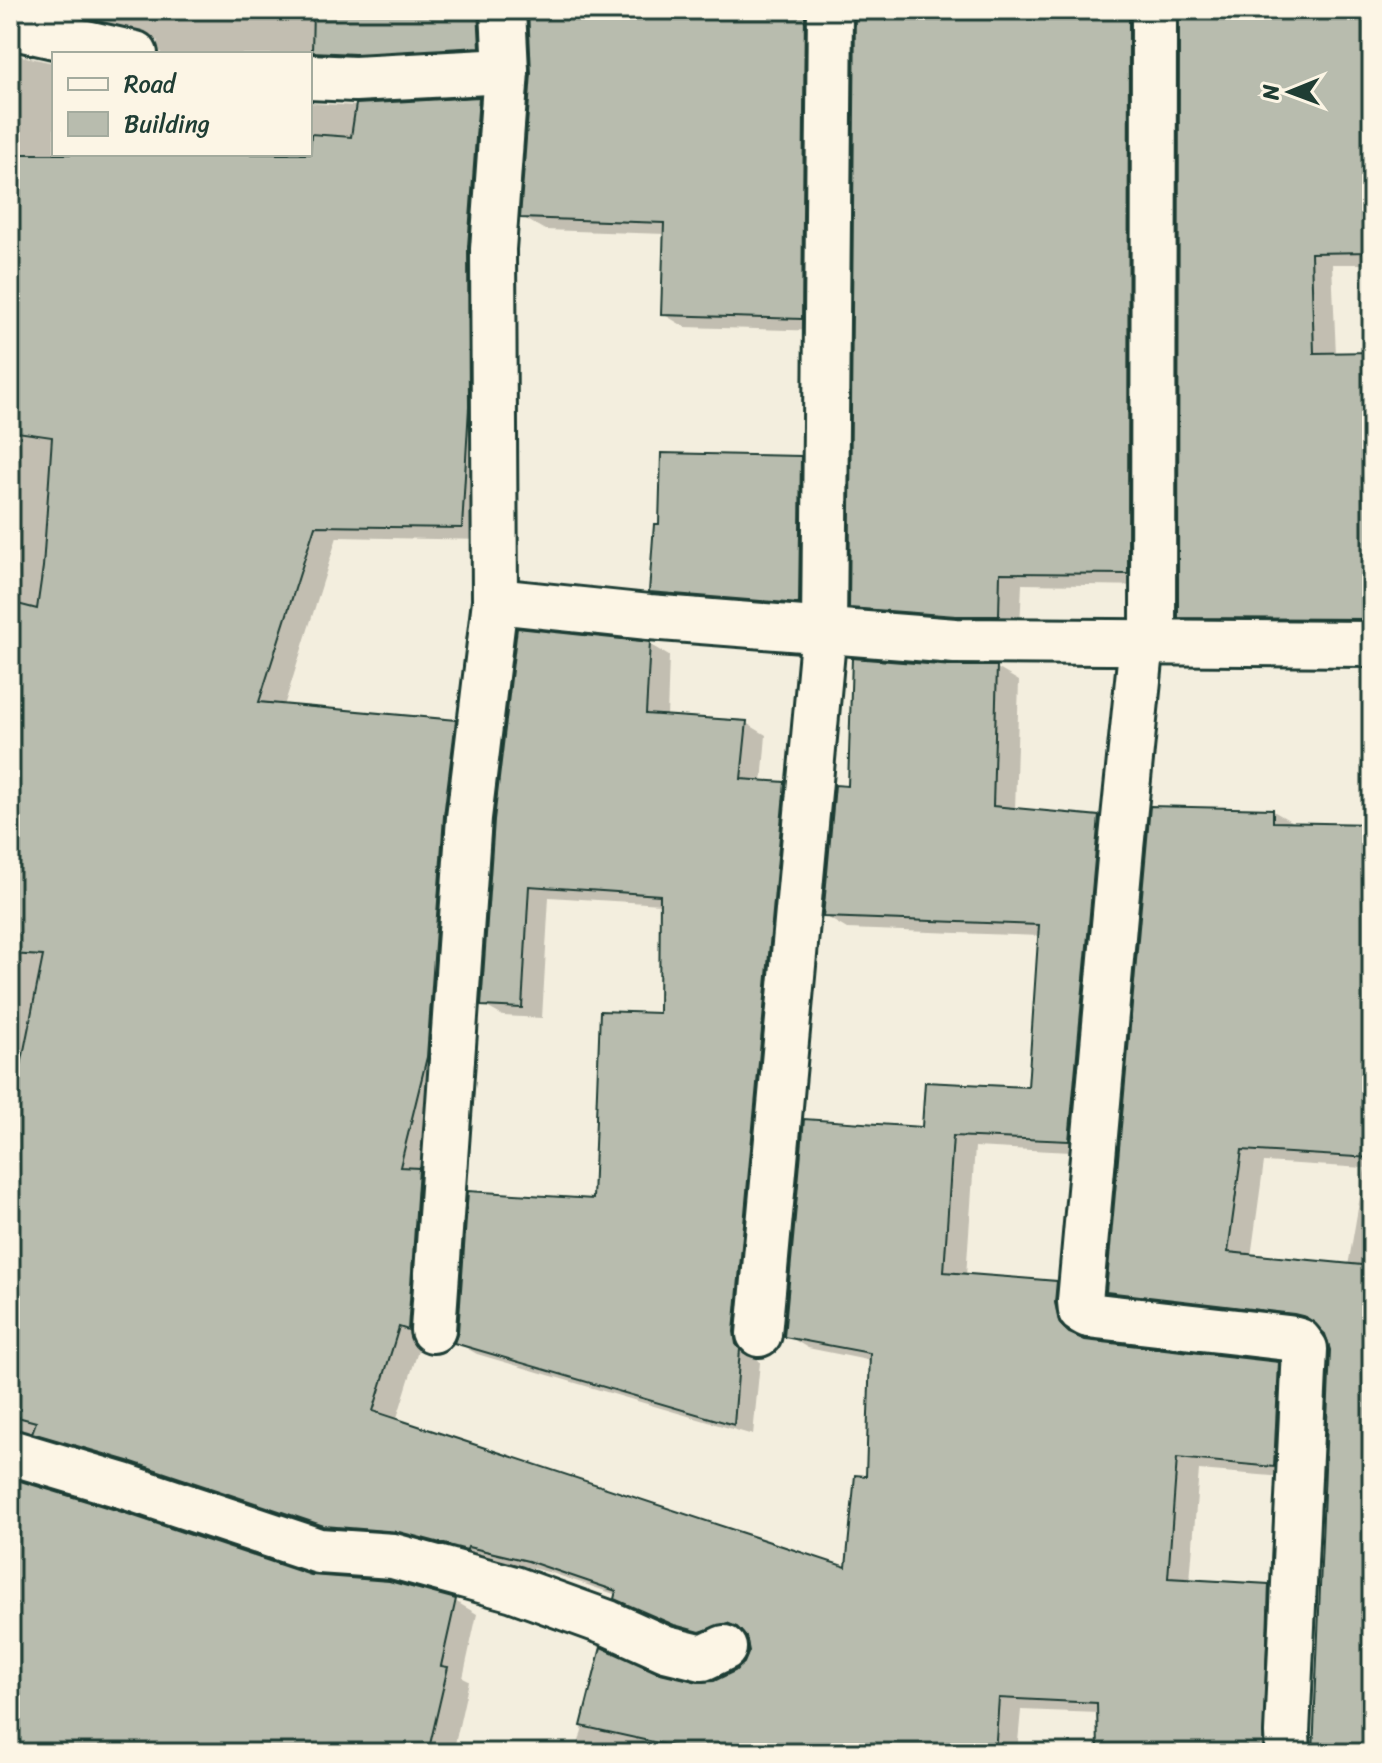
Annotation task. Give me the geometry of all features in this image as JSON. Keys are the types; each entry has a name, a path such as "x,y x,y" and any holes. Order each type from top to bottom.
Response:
{"street":[{"path":"433,1330 469,818 495,601 493,249 506,71 503,10"},
{"path":"759,1334 824,629 830,10"},
{"path":"1154,10 1148,641 1119,863 1081,1311 1088,1315 1288,1338 1299,1341 1305,1349 1288,1753"},
{"path":"10,26 126,52"},
{"path":"312,77 355,79 506,71"},
{"path":"495,601 649,617 955,641 1372,644"},
{"path":"10,1452 124,1486 319,1551 393,1556 514,1589 608,1623 666,1649 703,1658 724,1648"}],"building":[{"path":"313,10 478,10 480,47 355,54 312,52"},
{"path":"528,10 805,10 802,319 661,315 664,223 520,218 531,73"},
{"path":"855,10 1129,10 1128,574 1000,573 999,616 849,608"},
{"path":"1179,10 1372,10 1372,252 1311,253 1314,353 1372,352 1372,619 1178,618"},
{"path":"479,97 468,247 469,407 462,528 315,526 259,702 456,720 444,816 427,1057 400,1167 419,1168 408,1330 399,1327 373,1411 846,1567 855,1475 866,1476 870,1353 784,1337 804,1119 922,1127 925,1082 1028,1087 1039,925 823,917 835,785 848,786 852,658 953,666 997,666 993,806 1099,816 1069,1141 953,1136 944,1272 1057,1281 1055,1303 1060,1324 1069,1333 1085,1340 1279,1362 1274,1467 1177,1458 1168,1578 1269,1584 1263,1753 1098,1753 1097,1703 999,1698 995,1753 703,1753 581,1726 601,1647 656,1672 698,1682 714,1681 744,1663 749,1651 746,1637 737,1627 727,1623 700,1632 674,1625 614,1599 616,1591 528,1561 468,1547 467,1550 399,1532 324,1526 132,1462 32,1433 36,1422 10,1415 10,1120 43,956 10,954 10,602 37,609 52,437 10,431 10,200 14,154 312,156 312,134 351,137 356,104"},
{"path":"661,453 801,456 799,604 649,592 654,524 659,524"},
{"path":"517,628 650,642 646,714 747,721 741,779 785,782 734,1332 740,1349 734,1425 454,1343 458,1332 468,1191 593,1199 600,1011 659,1013 660,895 529,886 522,1008 481,1006 494,820"},
{"path":"1150,806 1273,809 1273,822 1372,824 1372,1158 1242,1150 1228,1252 1372,1266 1372,1753 1313,1753 1330,1350 1325,1334 1306,1317 1294,1314 1106,1292"},
{"path":"17,1480 311,1575 389,1581 456,1599 441,1666 448,1667 428,1753 10,1753 10,1501"}]}
